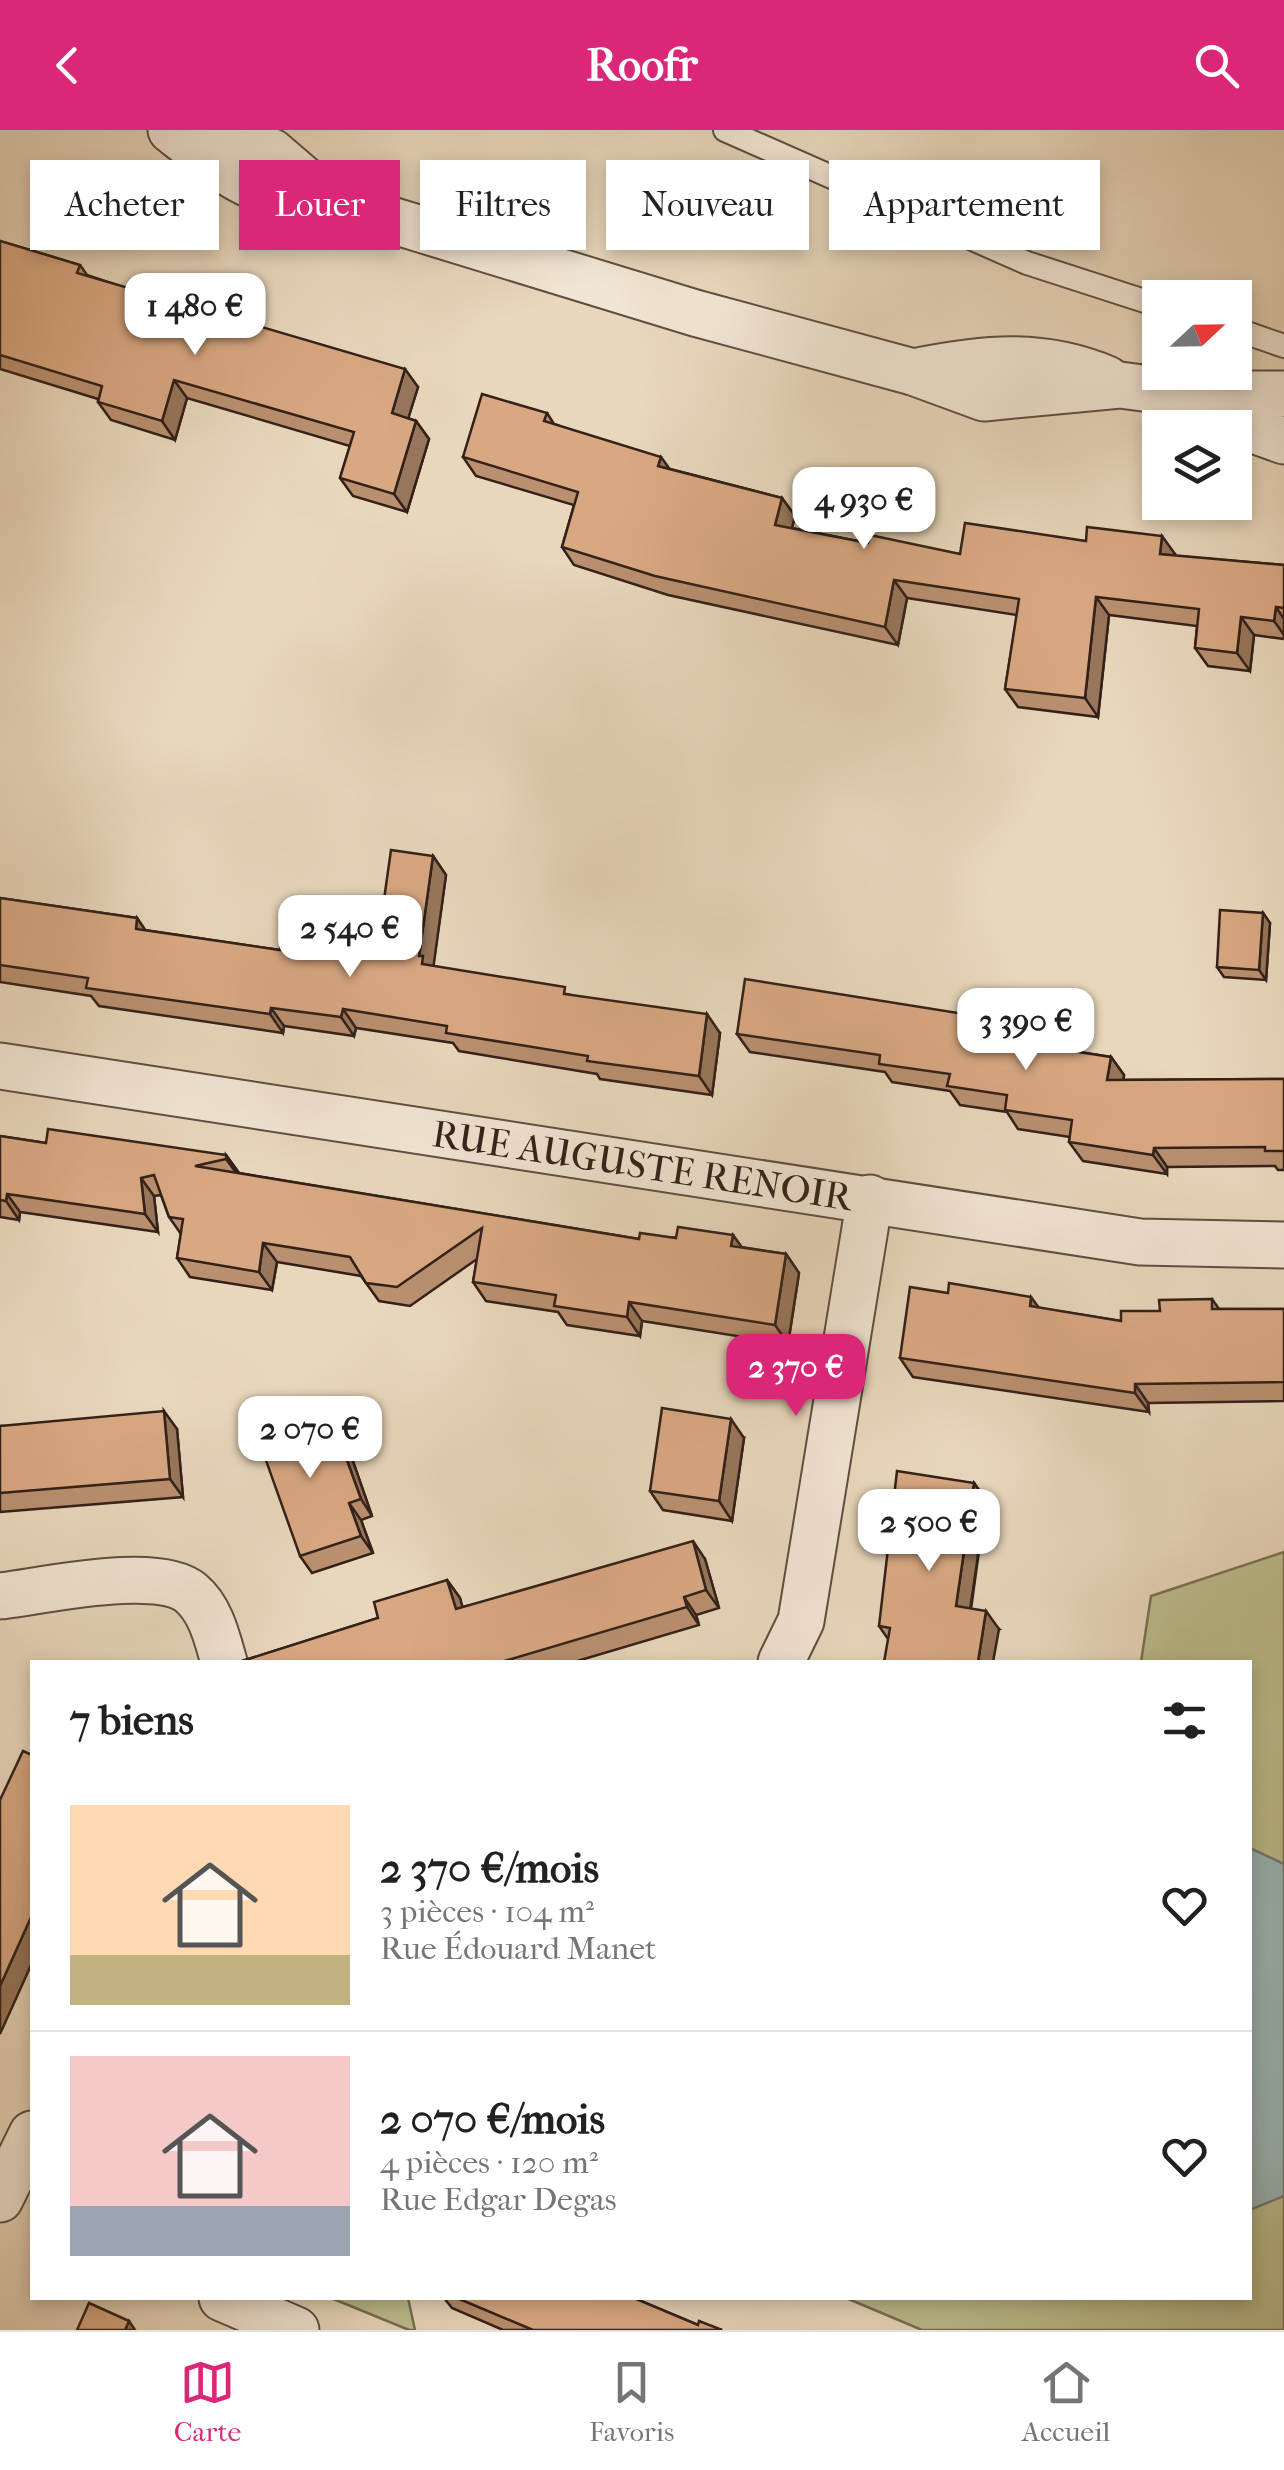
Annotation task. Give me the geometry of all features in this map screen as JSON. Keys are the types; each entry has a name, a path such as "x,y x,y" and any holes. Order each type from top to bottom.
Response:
{"street":[{"path":"171,130 239,181"},
{"path":"229,130 281,160"},
{"path":"400,223 695,313 914,372 973,360 1039,359 1080,368 1120,385 1188,394 1284,394"},
{"path":"1188,394 1231,422 1284,441"},
{"name":"RUE AUGUSTE RENOIR","path":"0,1066 1140,1242 1284,1245"},
{"path":"782,1660 801,1621 870,1198"},
{"path":"0,1596 146,1580 170,1582 189,1590 205,1607 223,1660"},
{"path":"30,2138 0,2199 30,2213"},
{"path":"227,2300 296,2330"}],"lane":[{"path":"725,130 1028,263 1142,300"},
{"path":"1252,335 1284,346"}],"green space":[{"path":"1284,1552 1284,2330 922,2330 851,2300 1252,2300 1252,1660 1141,1660 1151,1596"},
{"path":"336,2300 408,2300 415,2330"}],"water":[{"path":"1252,1849 1284,1864 1284,2196 1252,2209"}],"building":[{"path":"0,241 80,265 77,273 405,369 392,413 416,421 394,494 340,478 354,432 174,380 162,421 98,402 102,386 0,355"},
{"path":"482,394 547,413 544,421 661,457 658,466 782,498 775,525 868,543 870,535 960,554 965,523 1086,541 1087,527 1162,536 1160,554 1284,565 1284,608 1276,607 1274,621 1241,617 1237,653 1195,648 1199,609 1096,597 1085,698 1005,689 1019,599 894,580 885,627 655,576 562,547 578,492 463,457"},
{"path":"391,850 433,856 419,956 423,956 422,964 565,987 564,994 707,1014 699,1076 587,1061 588,1056 446,1033 447,1026 343,1009 341,1017 271,1008 270,1014 86,988 88,978 0,965 0,898 137,918 136,929 280,950 281,943 325,949 326,941 377,949"},
{"path":"1220,910 1263,913 1259,970 1217,967"},
{"path":"745,979 983,1017 980,1037 1111,1057 1107,1080 1284,1079 1284,1151 1265,1151 1265,1147 1154,1148 1153,1155 1069,1142 1072,1120 1005,1110 1007,1095 947,1086 950,1074 879,1064 880,1055 737,1034"},
{"path":"48,1129 226,1155 226,1159 195,1166 639,1239 640,1233 676,1238 678,1227 733,1235 731,1246 786,1254 775,1325 629,1302 627,1317 554,1306 556,1295 473,1282 482,1228 397,1287 366,1283 350,1257 263,1243 259,1272 177,1258 183,1219 169,1217 154,1175 141,1178 145,1214 7,1194 6,1201 0,1200 0,1136 46,1143"},
{"path":"949,1283 1031,1297 1030,1306 1121,1321 1121,1311 1160,1311 1159,1300 1212,1299 1212,1309 1284,1309 1284,1382 1135,1384 1135,1393 900,1358 910,1287 948,1293"},
{"path":"293,1406 304,1438 335,1427 361,1499 349,1503 361,1536 300,1556 252,1421"},
{"path":"662,1408 731,1419 719,1501 650,1491"},
{"path":"164,1411 170,1479 0,1493 0,1426"},
{"path":"897,1471 974,1483 956,1606 986,1611 978,1660 884,1660 890,1628 879,1626"},
{"path":"693,1541 706,1590 684,1597 687,1607 508,1660 245,1660 378,1618 374,1602 447,1580 456,1609"},
{"path":"23,1751 30,1754 30,1919 0,1986 0,1800"},
{"path":"462,2300 639,2300 698,2325 699,2321 722,2330 533,2330"},
{"path":"89,2303 129,2321 125,2330 77,2330"}]}
